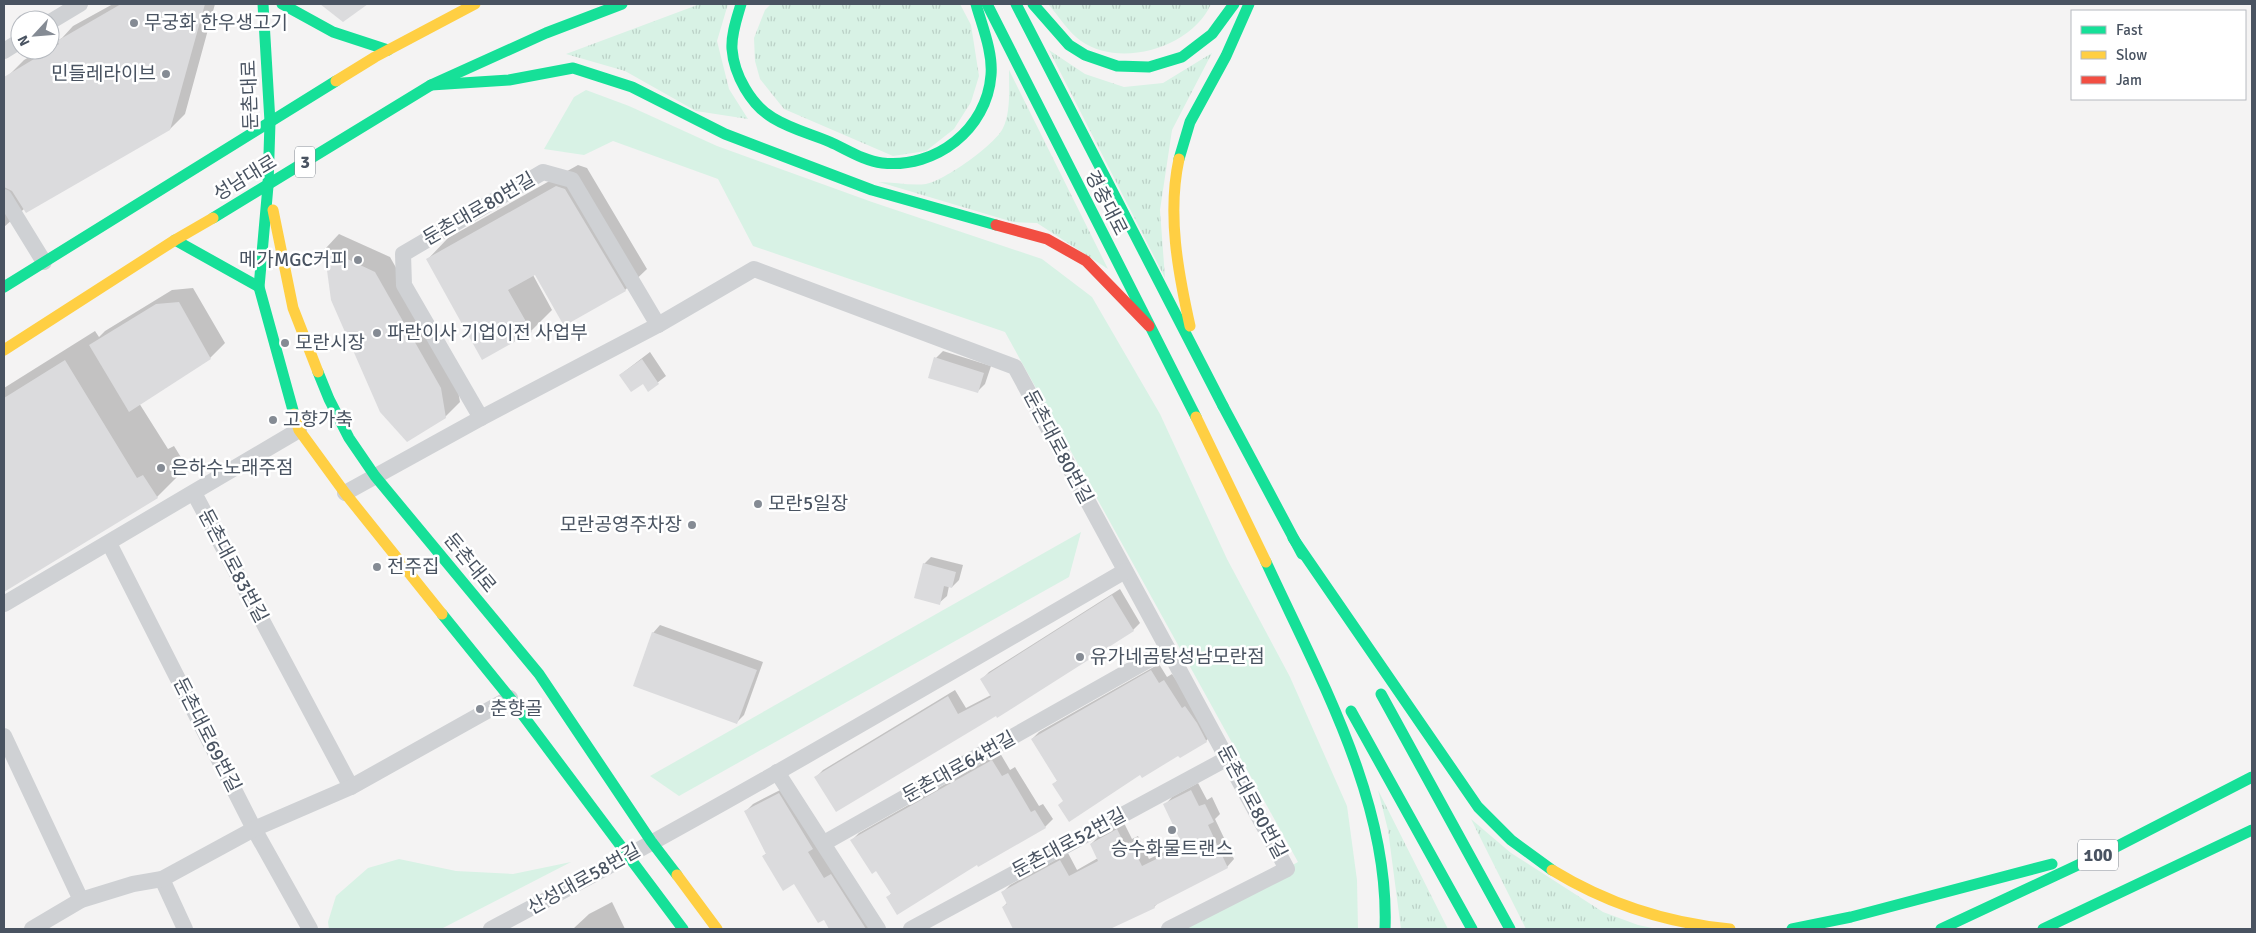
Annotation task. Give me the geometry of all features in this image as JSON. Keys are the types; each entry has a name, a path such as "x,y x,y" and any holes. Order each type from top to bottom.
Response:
{"main road":[{"name":"둔촌대로","path":"263,4 270,122 268,186 259,287 299,430 345,493 510,698 683,929"},
{"path":"282,4 302,18 330,33 388,50"},
{"name":"성남대로","path":"4,287 388,50 475,4"},
{"name":"성남대로","path":"4,350 175,240 268,186 431,85 546,33 622,4"},
{"path":"741,4 735,24 732,49 738,72 750,96 771,117 881,163 916,163 944,150 966,133 984,108 992,73 976,4"},
{"name":"경충대로","path":"986,4 1256,539"},
{"name":"경충대로","path":"1016,4 1200,362 1293,538"},
{"path":"1033,4 1069,45 1086,55 1117,66 1149,68 1182,57 1212,34 1234,4"},
{"path":"1200,362 1188,318 1173,221 1176,179 1182,144 1196,108 1226,56 1249,4"},
{"path":"431,85 509,80 573,68 632,87 725,134 872,190 1047,239 1086,261 1149,326"},
{"name":"둔촌대로","path":"268,186 293,308 329,399 349,438 376,476 539,674 651,841 717,929"},
{"path":"175,240 213,263 259,287"},
{"path":"1293,538 1360,656"},
{"path":"1293,538 1488,818 1534,860 1588,890 1641,912 1713,928 1730,929"},
{"path":"1256,539 1338,686"},
{"path":"1256,539 1347,739 1374,826 1386,901 1385,929"},
{"path":"1374,681 1510,929"},
{"path":"1347,704 1472,929"},
{"name":"100","path":"1941,929 2110,850 2252,776"},
{"name":"100","path":"2043,929 2252,830"},
{"path":"1792,929 1851,917 1995,878 2110,850"}],"street":[{"path":"62,8 80,4"},
{"name":"둔촌대로80번길","path":"481,418 404,285 403,254 543,172 572,180 658,325"},
{"path":"4,197 44,262"},
{"name":"둔촌대로80번길","path":"345,493 481,418 658,325 754,269 1015,367 1288,869 1169,929"},
{"name":"둔촌대로83번길","path":"4,604 299,430"},
{"name":"둔촌대로83번길","path":"194,493 351,787"},
{"name":"둔촌대로69번길","path":"109,542 254,829 310,929"},
{"path":"651,841 778,772 1125,571"},
{"name":"둔촌대로64번길","path":"824,843 1168,649"},
{"path":"32,929 81,900 133,884 162,879 254,829 351,787 510,698"},
{"path":"4,736 81,900"},
{"name":"둔촌대로52번길","path":"911,929 1228,758"},
{"path":"778,772 878,929"},
{"name":"산성대로58번길","path":"491,929 628,857 651,841"},
{"path":"162,879 185,929"}],"green space":[{"path":"700,4 728,4 717,41 729,89 748,119 696,111 625,71 566,54"},
{"path":"771,4 960,4 971,25 979,76 971,102 954,129 926,151 893,156 784,109 760,79 755,61 754,38 765,10"},
{"path":"1048,4 1211,4 1202,19 1188,32 1172,42 1154,49 1135,53 1116,53 1097,49 1081,41 1068,29"},
{"path":"1049,50 1085,74 1124,87 1163,83 1212,53 1172,130 1160,210 1165,278"},
{"path":"1009,70 1108,269 1037,223 1013,222 879,182 914,185 926,184 945,176 969,161 991,143 1006,122 1009,99"},
{"path":"586,90 629,106 717,146 872,202 1042,259 1092,297 1160,414 1227,559 1290,677 1347,806 1357,880 1358,929 1175,929 1298,862 1005,332 753,246 718,179 613,141 584,155 544,149 574,97"},
{"path":"1081,532 1069,577 679,796 650,776"},
{"path":"1378,790 1448,929 1401,929 1388,830"},
{"path":"1471,819 1511,853 1603,912 1638,925 1657,929 1526,929"},
{"path":"399,859 456,871 513,874 571,862 441,929 329,929 328,922 336,896 368,868"}],"building":[{"path":"121,4 205,4 170,130 26,213 12,191 4,187 4,77 32,60 60,60 60,39"},
{"path":"320,4 368,4 343,22"},
{"path":"556,186 565,189 626,291 564,326 535,275 508,290 532,332 482,360 426,259"},
{"path":"324,248 375,272 441,388 446,418 407,442 380,412 331,300"},
{"path":"179,302 211,359 129,412 89,345 156,304"},
{"path":"934,357 984,373 978,393 928,378"},
{"path":"642,359 659,384 648,392 643,384 631,392 619,375"},
{"path":"65,360 137,478 143,475 158,498 4,592 4,398"},
{"path":"923,563 956,572 952,588 944,586 940,605 914,598"},
{"path":"1112,595 1134,631 997,718 996,716 836,812 814,777 948,696 958,714 991,697 980,679"},
{"path":"652,632 757,670 737,724 633,686"},
{"path":"1151,670 1159,683 1164,680 1182,708 1185,706 1207,742 1180,758 1178,756 1142,778 1140,775 1069,822 1058,805 1063,801 1052,784 1057,781 1031,739"},
{"path":"992,760 1002,776 1008,773 1031,812 1035,810 1046,828 978,867 977,865 897,915 886,897 891,894 876,871 872,874 850,840"},
{"path":"1191,790 1199,806 1205,804 1214,822 1208,825 1228,868 1154,906 1155,908 1110,929 1013,929 1002,907 1007,904 1001,892 1060,860 1069,876 1098,861 1090,844 1117,829 1125,845 1130,842 1142,866 1183,846 1163,804"},
{"path":"779,793 813,849 808,852 824,878 831,874 866,929 829,929 824,920 818,923 794,884 783,891 762,856 766,854 744,811"}],"traffic: fast":[{"path":"263,4 270,122 268,186 259,287 294,414"},
{"path":"282,4 333,32 388,50"},
{"path":"213,218 431,85 546,33 622,4"},
{"path":"741,4 732,38 733,59 740,79 758,105 780,122 862,157 882,163 902,163 921,159 939,152 955,142 969,128 980,112 987,95 991,66 976,4"},
{"path":"987,4 1196,417"},
{"path":"1016,4 1223,406"},
{"path":"1033,4 1069,45 1085,55 1117,66 1149,67 1182,57 1212,34 1234,4"},
{"path":"1179,159 1190,122 1226,56 1249,4"},
{"path":"431,85 509,80 573,68 632,87 725,134 872,190 996,225"},
{"path":"4,287 336,81"},
{"path":"175,240 259,287"},
{"path":"318,372 329,399 349,438 375,476 539,674 651,841 677,875"},
{"path":"1223,406 1302,554"},
{"path":"1293,538 1478,807 1511,840 1552,870"},
{"path":"1266,562 1328,694 1363,786 1376,834 1383,881 1385,929"},
{"path":"442,614 510,698 683,929"},
{"path":"1381,694 1510,929"},
{"path":"1351,711 1472,929"},
{"path":"1941,929 2110,850 2252,777"},
{"path":"2043,929 2252,830"},
{"path":"1792,929 1851,917 2052,864"}],"traffic: slow":[{"path":"336,81 375,57 475,4"},
{"path":"1179,159 1174,201 1174,222 1178,264 1190,326"},
{"path":"273,210 293,308 318,372"},
{"path":"4,350 175,240 213,218"},
{"path":"294,414 299,430 345,493 442,614"},
{"path":"1196,417 1266,562"},
{"path":"1552,870 1615,902 1637,910 1683,922 1730,929"},
{"path":"677,875 717,929"}],"traffic: jam":[{"path":"996,225 1047,239 1086,261 1149,326"}],"place":[{"name":"무궁화 한우생고기","path":"134,23"},
{"name":"민들레라이브","path":"166,74"},
{"name":"메가MGC커피","path":"358,260"},
{"name":"파란이사 기업이전 사업부","path":"377,333"},
{"name":"모란시장","path":"285,343"},
{"name":"고향가축","path":"273,420"},
{"name":"은하수노래주점","path":"161,468"},
{"name":"모란5일장","path":"758,504"},
{"name":"모란공영주차장","path":"692,525"},
{"name":"전주집","path":"377,567"},
{"name":"유가네곰탕성남모란점","path":"1080,657"},
{"name":"춘향골","path":"480,709"},
{"name":"승수화물트랜스","path":"1172,830"}]}
